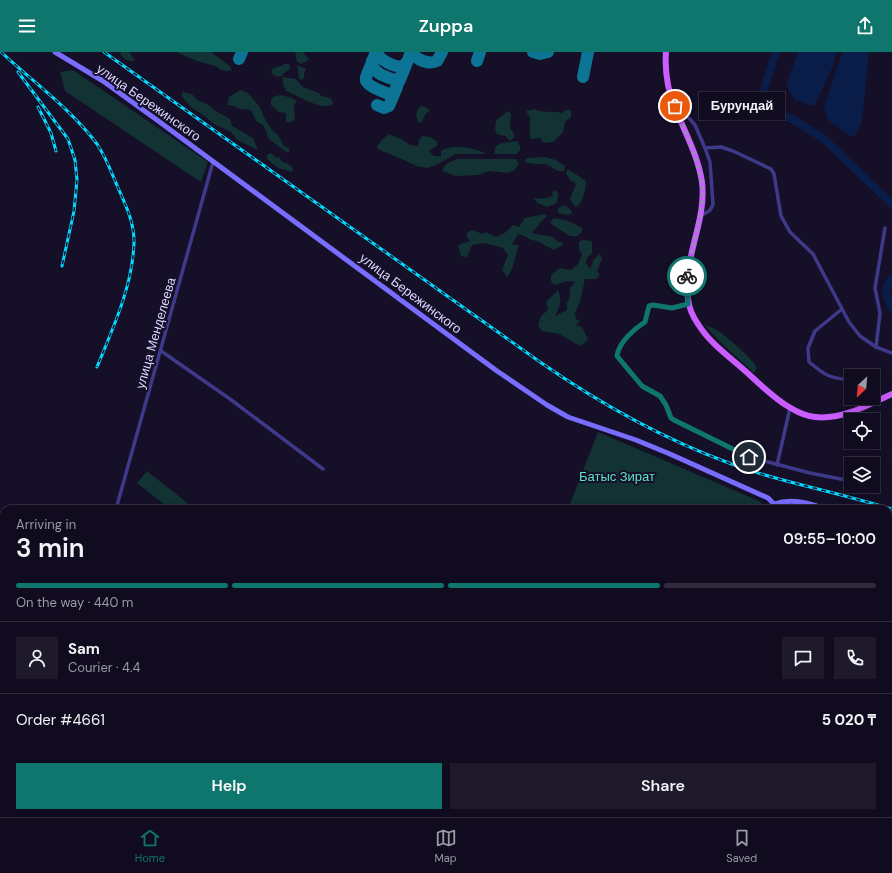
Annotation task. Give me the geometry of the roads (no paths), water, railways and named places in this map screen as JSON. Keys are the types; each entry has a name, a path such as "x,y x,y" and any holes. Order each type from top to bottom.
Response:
{"main road":[{"name":"улица Бережинского","path":"55,52 112,87 497,371 547,405 568,417 636,440 670,454 768,498 773,505"},
{"path":"666,52 665,67 668,86 699,167 703,196 687,276 688,304 698,324 710,340 770,392 790,408 800,413 813,416 833,417 844,414 861,405"},
{"path":"880,397 892,394"},
{"path":"776,505 784,500 809,503 813,505"}],"street":[{"path":"679,116 689,118 695,125 710,162 713,204 708,213 700,216"},
{"path":"705,148 721,147 771,169 774,174 781,216 790,232 813,254 849,322 860,336 876,347 892,353"},
{"name":"улица Менделеева","path":"117,505 213,162"},
{"path":"876,347 880,313 875,288 884,228"},
{"path":"688,304 672,308 653,305 649,306 645,322 637,327 621,345 617,356 619,360 642,386 660,396 666,405 671,418 674,420 749,457 810,474 844,480"},
{"path":"842,309 815,331 808,348 809,362 822,373 833,378 844,379"},
{"path":"161,351 230,399 323,469"},
{"path":"777,465 790,408"}],"water":[{"path":"798,52 836,52 830,72 816,104 811,106 794,99 786,85"},
{"path":"842,52 869,52 861,124 855,136 850,136 828,120 824,107"}],"waterway":[{"path":"776,52 763,92 766,108 792,119 823,138 892,204"},
{"path":"892,278 886,289 888,300 892,308"}],"railway":[{"path":"1,52 64,107 87,131 104,155 130,216 134,235 133,258 130,274 121,306 97,367"},
{"path":"104,52 540,362 585,392 655,431 737,466 772,477 878,505"},
{"path":"18,72 68,139 75,160 77,180 74,211 62,266"},
{"path":"38,107 51,133 56,151"}],"place":[{"name":"Бурундай","path":"675,106"}],"park label":[{"name":"Батыс Зират","path":"617,476"}]}
